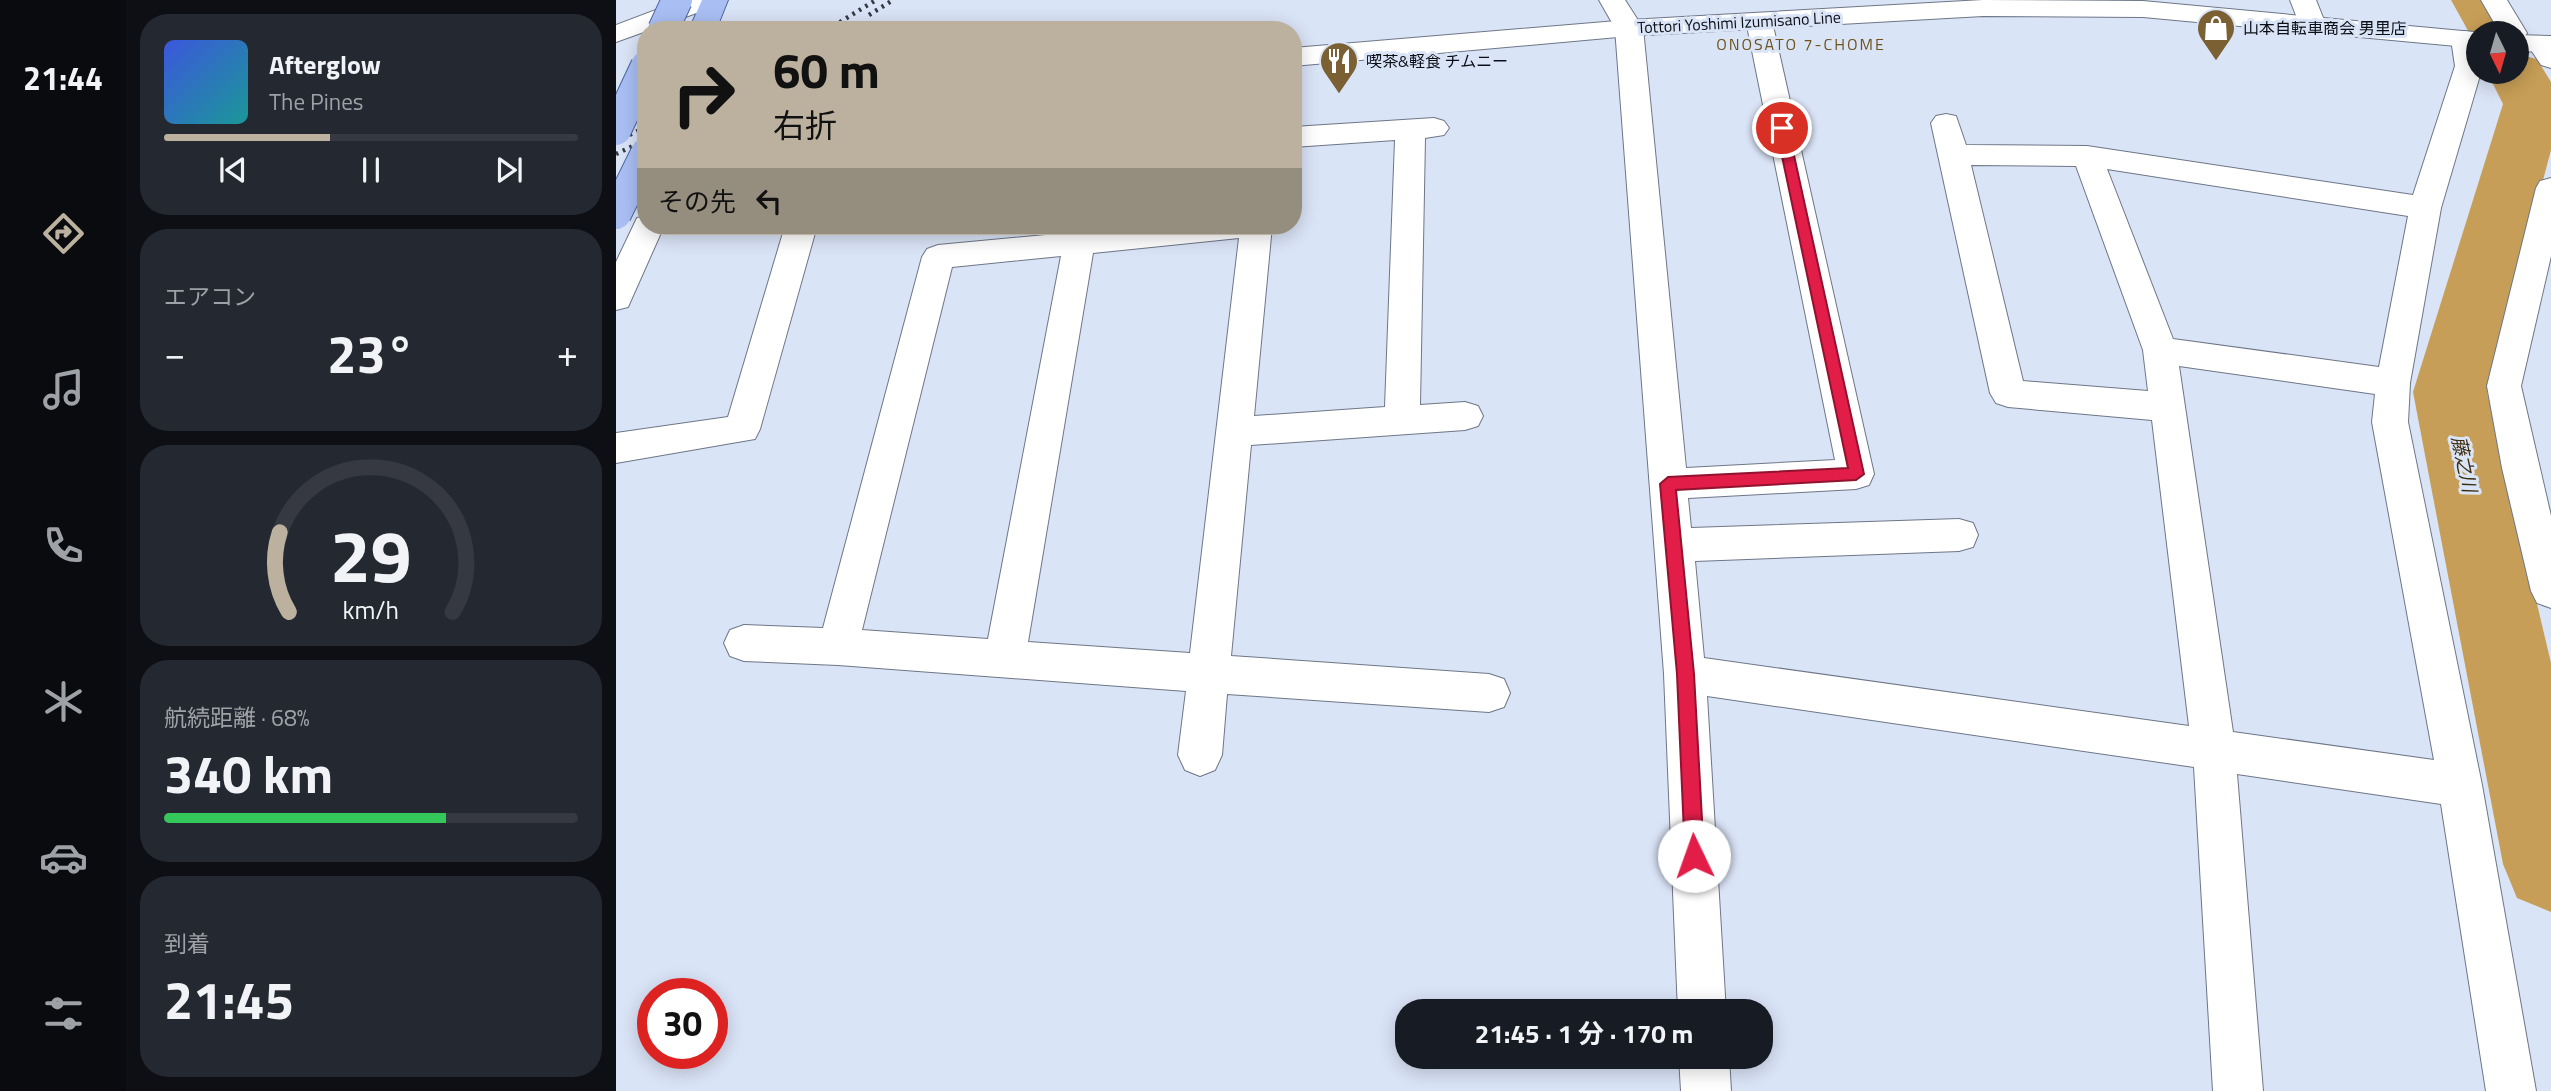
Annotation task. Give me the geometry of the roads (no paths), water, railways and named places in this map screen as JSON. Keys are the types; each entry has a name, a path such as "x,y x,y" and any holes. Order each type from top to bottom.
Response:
{"main road":[{"path":"706,21 715,0"},
{"path":"668,21 678,4"},
{"path":"616,130 637,85"},
{"path":"616,214 637,171"}],"street":[{"path":"654,0 678,4 707,0"},
{"path":"2494,0 2530,44"},
{"path":"643,21 678,4"},
{"name":"Tottori Yoshimi Izumisano Line","path":"1302,56 1620,14 1759,21 1983,8 2308,12 2466,38"},
{"path":"1620,14 1685,674 1701,999"},
{"path":"1668,484 1856,474 1759,21"},
{"path":"616,34 637,24"},
{"path":"2466,76 2425,208 2393,383 2390,422 2460,785 2511,1091"},
{"path":"616,113 637,112"},
{"path":"1946,123 2008,393 2167,407"},
{"path":"1302,136 1423,129 1402,420"},
{"path":"1953,155 2087,156 2425,208"},
{"path":"2087,156 2160,350 2214,750 2238,1091"},
{"path":"616,180 637,171"},
{"path":"2551,188 2504,386 2535,470 2551,591"},
{"path":"616,298 645,235"},
{"path":"616,448 742,429 798,235"},
{"path":"838,646 938,257 1161,235"},
{"path":"1200,755 1253,235"},
{"path":"1005,659 1079,243"},
{"path":"2160,350 2393,383"},
{"path":"1234,432 1465,416"},
{"path":"1673,545 1959,534"},
{"path":"744,643 838,646 1489,693"},
{"path":"1685,674 2460,785"},
{"path":"1705,1069 1706,1091"}],"waterway":[{"name":"藤之川","path":"2479,0 2490,21"},
{"name":"藤之川","path":"2522,84 2533,104 2450,392 2551,864"}],"railway":[{"path":"842,21 876,0"},
{"path":"869,15 893,0"},
{"path":"616,141 637,131"},
{"path":"616,154 637,144"}],"place":[{"name":"山本自転車商会 男里店","path":"2216,62"},
{"name":"喫茶&軽食 チムニー","path":"1339,95"}],"district":[{"name":"ONOSATO 7-CHOME","path":"1801,44"}]}
